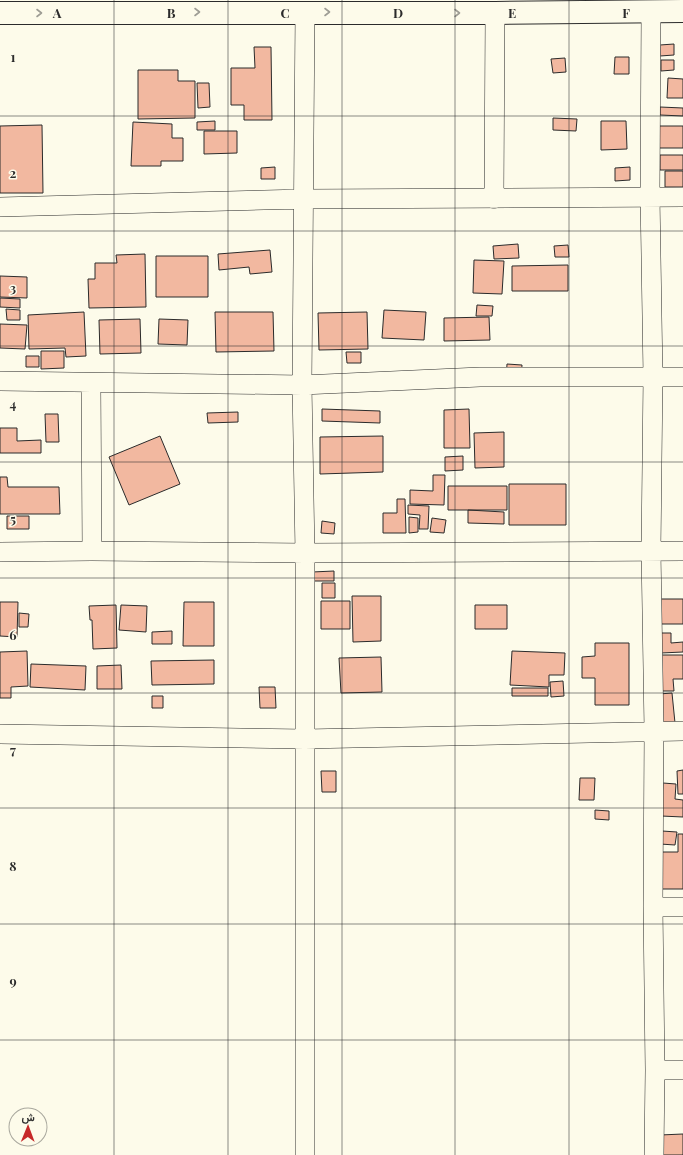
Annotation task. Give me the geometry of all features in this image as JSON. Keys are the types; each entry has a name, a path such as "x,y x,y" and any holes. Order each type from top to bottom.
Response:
{"street":[{"path":"651,11 650,196 653,376 651,552 654,730 654,1155"},
{"path":"0,13 495,13 683,11"},
{"path":"305,12 302,385 305,553 305,1155"},
{"path":"494,199 495,13"},
{"path":"0,207 304,199 683,197"},
{"path":"0,381 302,385 480,377 683,377"},
{"path":"91,383 92,551"},
{"path":"0,552 92,551 305,553 683,551"},
{"path":"0,734 305,739 654,730 683,731"},
{"path":"653,907 683,907"},
{"path":"655,1070 683,1070"}],"building":[{"path":"674,44 674,55 660,56 660,45"},
{"path":"254,47 271,47 272,120 244,120 244,105 231,105 231,68 255,68"},
{"path":"615,57 629,57 629,74 614,74"},
{"path":"565,58 566,72 553,73 551,59"},
{"path":"661,60 674,60 674,70 661,71"},
{"path":"138,70 178,70 178,81 195,81 195,118 138,119"},
{"path":"668,78 683,79 683,98 667,98"},
{"path":"197,83 209,83 210,107 198,108"},
{"path":"660,107 683,108 683,116 660,115"},
{"path":"553,118 577,119 576,131 553,130"},
{"path":"215,121 215,130 197,130 197,122"},
{"path":"601,121 626,121 627,149 601,150"},
{"path":"133,122 172,124 172,138 183,138 183,161 161,161 161,166 131,166"},
{"path":"42,125 43,193 0,193 0,126"},
{"path":"659,126 683,126 683,148 659,148"},
{"path":"204,131 237,131 237,153 204,154"},
{"path":"660,155 683,155 683,170 660,170"},
{"path":"275,167 275,179 261,179 261,168"},
{"path":"630,167 630,180 615,181 615,168"},
{"path":"665,171 683,171 683,187 665,187"},
{"path":"518,244 519,258 494,259 493,246"},
{"path":"568,245 569,257 555,257 554,246"},
{"path":"270,250 272,272 250,274 249,267 219,270 218,254"},
{"path":"145,254 146,307 89,308 88,279 95,279 95,263 117,263 116,255"},
{"path":"156,256 208,256 208,297 156,297"},
{"path":"474,260 504,261 502,294 473,293"},
{"path":"568,265 568,291 512,291 512,266"},
{"path":"0,276 27,277 27,298 0,297"},
{"path":"0,298 20,299 20,308 0,307"},
{"path":"477,305 493,306 492,316 476,316"},
{"path":"6,309 20,310 20,320 7,320"},
{"path":"384,310 426,312 424,340 382,338"},
{"path":"84,312 86,356 66,357 65,348 29,349 28,315"},
{"path":"215,312 273,312 274,351 216,352"},
{"path":"367,312 368,349 319,350 318,313"},
{"path":"489,317 490,340 444,341 444,318"},
{"path":"140,319 141,353 100,354 99,320"},
{"path":"159,319 188,320 187,345 158,344"},
{"path":"0,324 27,325 25,349 0,348"},
{"path":"41,351 64,351 64,368 41,369"},
{"path":"346,352 361,352 361,363 347,363"},
{"path":"26,356 39,356 39,367 26,367"},
{"path":"507,364 522,365 521,381 506,380"},
{"path":"322,409 380,411 380,423 322,421"},
{"path":"469,409 470,448 444,448 444,410"},
{"path":"238,412 238,422 208,423 207,413"},
{"path":"45,414 58,414 59,442 46,442"},
{"path":"0,428 17,428 17,441 41,440 41,453 0,453"},
{"path":"504,432 504,467 475,468 474,433"},
{"path":"160,436 180,484 129,505 109,457"},
{"path":"383,436 383,472 320,474 320,437"},
{"path":"463,456 463,470 445,471 445,457"},
{"path":"433,475 445,475 444,505 410,504 410,490 433,491"},
{"path":"0,477 7,477 8,487 59,487 60,514 0,514"},
{"path":"509,484 566,484 566,525 509,525"},
{"path":"448,486 507,486 507,510 448,510"},
{"path":"397,499 405,499 406,533 383,533 383,513 397,513"},
{"path":"408,505 429,506 428,529 419,529 420,515 408,514"},
{"path":"468,510 504,512 504,524 468,523"},
{"path":"7,516 29,516 29,529 7,529"},
{"path":"409,517 418,518 418,532 409,533"},
{"path":"432,518 446,520 444,533 430,532"},
{"path":"322,521 335,523 334,534 321,533"},
{"path":"334,571 334,581 312,581 312,572"},
{"path":"322,583 335,583 335,598 322,598"},
{"path":"352,596 381,596 381,641 353,642"},
{"path":"660,599 683,599 683,624 660,624"},
{"path":"321,601 350,601 350,629 321,629"},
{"path":"0,602 18,602 17,637 0,636"},
{"path":"184,602 214,602 214,646 183,646"},
{"path":"116,605 117,648 93,649 92,620 90,620 89,606"},
{"path":"121,605 147,606 146,632 119,630"},
{"path":"475,605 507,605 507,629 475,629"},
{"path":"19,613 29,614 28,627 19,627"},
{"path":"172,631 172,644 152,644 152,632"},
{"path":"660,633 671,633 671,643 683,642 683,652 661,653"},
{"path":"595,643 629,643 629,705 595,705 595,678 582,678 582,657 595,656"},
{"path":"27,651 28,686 11,687 11,698 0,698 0,652"},
{"path":"512,651 565,653 564,675 549,675 549,687 510,685"},
{"path":"659,655 683,655 683,679 673,679 674,691 660,691"},
{"path":"381,657 382,692 341,693 339,658"},
{"path":"214,660 214,684 152,685 151,661"},
{"path":"31,664 86,666 85,690 30,687"},
{"path":"121,665 122,689 97,689 97,666"},
{"path":"563,681 564,696 551,697 550,682"},
{"path":"259,687 275,687 276,708 260,708"},
{"path":"512,688 548,688 548,696 512,696"},
{"path":"672,693 675,723 662,724 659,694"},
{"path":"152,696 163,696 163,708 152,708"},
{"path":"683,770 683,794 678,794 677,771"},
{"path":"321,771 336,771 336,792 322,792"},
{"path":"580,778 595,778 594,800 579,800"},
{"path":"663,783 676,784 675,799 683,800 683,817 661,816"},
{"path":"595,810 609,811 609,820 595,819"},
{"path":"662,831 677,832 675,845 660,844"},
{"path":"678,834 683,834 683,889 659,889 659,852 678,852"},
{"path":"683,1134 683,1155 660,1155 660,1135"}]}
